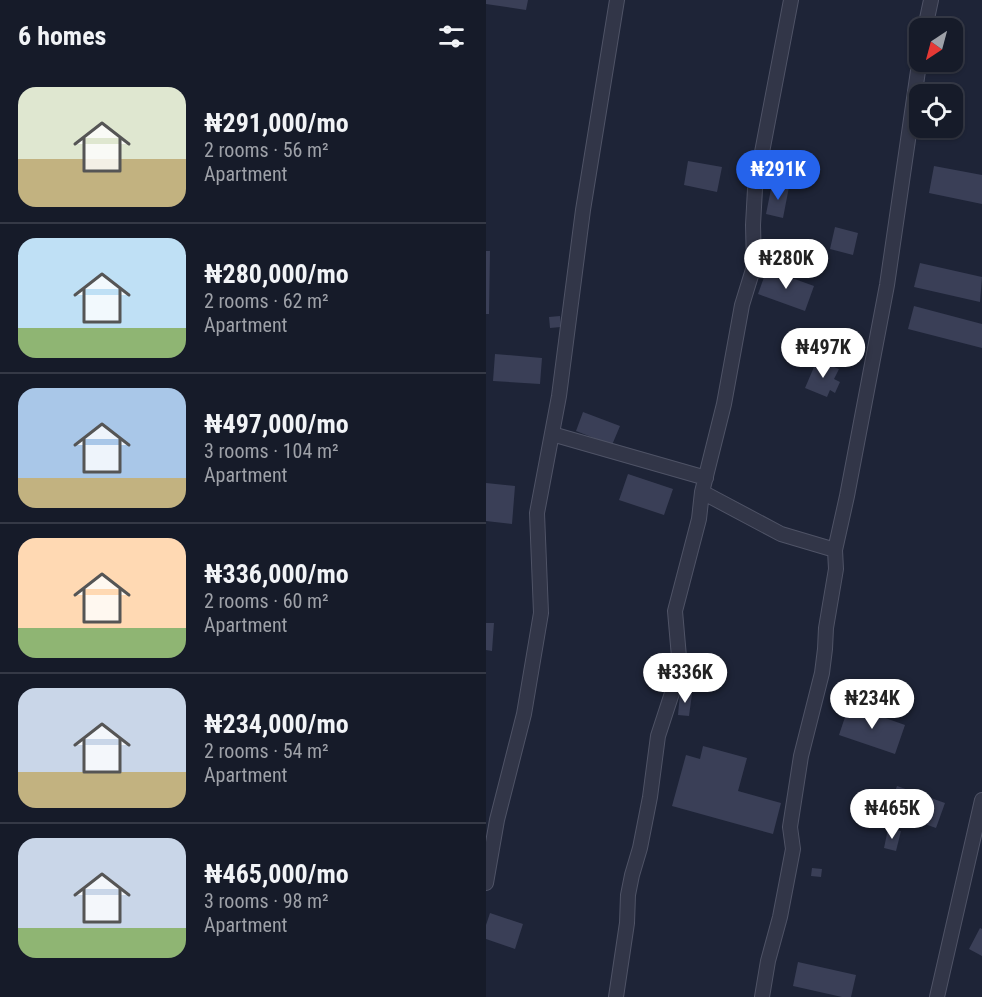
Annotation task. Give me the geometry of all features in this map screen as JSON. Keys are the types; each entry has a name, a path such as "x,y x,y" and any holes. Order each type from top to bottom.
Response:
{"street":[{"path":"486,883 497,820 524,714 541,613 537,513 552,434 583,210 617,0"},
{"path":"616,997 627,923 628,895 650,797 658,736 674,687 679,657 675,611 699,519 704,485 724,404 742,305 754,266 755,189 791,0"},
{"path":"927,18 931,0"},
{"path":"762,997 793,849 790,827 801,756 822,673 826,628 836,569 835,550 848,496 887,285 918,72"},
{"path":"552,434 704,485 781,534 835,550"},
{"path":"937,997 982,800"}],"building":[{"path":"486,0 528,0 526,10 486,4"},
{"path":"688,161 722,167 717,192 684,185"},
{"path":"934,166 982,175 982,204 929,193"},
{"path":"772,184 789,187 783,218 766,214"},
{"path":"835,227 858,233 853,255 830,249"},
{"path":"486,251 490,251 489,314 486,314"},
{"path":"920,263 982,277 980,302 914,287"},
{"path":"767,269 814,286 805,311 758,294"},
{"path":"914,306 982,324 982,348 908,329"},
{"path":"560,316 561,327 550,328 549,317"},
{"path":"495,354 542,358 540,384 493,381"},
{"path":"817,360 839,369 834,379 840,382 835,393 830,390 827,397 805,388"},
{"path":"583,412 620,426 612,445 576,431"},
{"path":"628,474 673,489 664,515 619,500"},
{"path":"486,483 515,486 512,524 486,521"},
{"path":"486,623 494,623 492,651 486,650"},
{"path":"680,693 692,694 689,716 678,715"},
{"path":"849,705 905,725 895,754 839,735"},
{"path":"703,746 747,758 738,791 781,803 773,834 672,806 686,755 700,759"},
{"path":"897,786 945,803 936,828 888,811"},
{"path":"888,829 901,831 896,851 884,848"},
{"path":"812,868 822,869 821,877 811,876"},
{"path":"490,913 523,924 515,949 486,939 486,925"},
{"path":"980,928 982,929 982,956 969,949"},
{"path":"798,962 856,975 851,997 793,986"}]}
